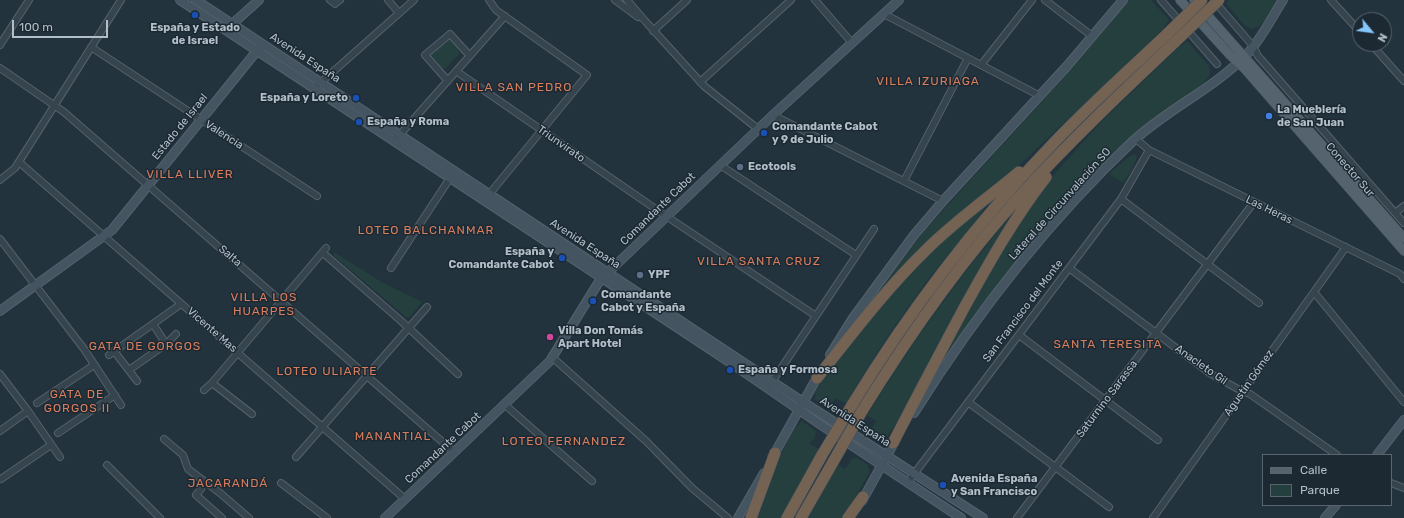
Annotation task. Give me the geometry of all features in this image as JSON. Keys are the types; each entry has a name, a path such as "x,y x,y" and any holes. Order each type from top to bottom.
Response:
{"highway":[{"path":"787,518 852,405 893,341 942,273 996,206 1047,149 1202,0"},
{"path":"801,518 862,411 918,325 971,254 1019,197 1083,130 1219,0"},
{"path":"893,443 928,374 999,245 1040,184 1083,130"},
{"path":"817,378 871,311 927,249 991,194 1047,149"},
{"path":"751,518 775,453"},
{"path":"848,518 863,497"}],"main road":[{"name":"Avenida España","path":"180,0 450,179 605,275"},
{"name":"Avenida España","path":"196,0 490,194 605,275 801,406 886,456 983,518"},
{"path":"226,30 260,0"},
{"name":"Comandante Cabot","path":"384,518 550,361 605,275 758,129 899,0"},
{"path":"738,518 817,378 853,318 901,252 943,201 1040,96 1123,0"},
{"name":"Conector Sur","path":"1180,0 1241,59 1404,238"},
{"name":"Conector Sur","path":"1194,0 1241,59 1244,68 1404,251"},
{"name":"Lateral de Circunvalación SO","path":"854,518 863,497 893,443 961,340 1008,277 1064,212 1136,139 1213,84 1241,59 1253,46 1283,0"},
{"name":"Estado de Israel","path":"0,311 112,230 263,44"},
{"name":"Avenida España","path":"801,406 821,425 882,464 961,518"},
{"path":"1377,454 1404,420"},
{"path":"1325,518 1335,506"}],"street":[{"path":"0,45 29,0"},
{"path":"0,180 15,168 121,0"},
{"path":"330,0 335,4 340,0"},
{"path":"388,0 399,13"},
{"path":"314,88 414,0"},
{"path":"484,201 587,75 496,10 489,0"},
{"path":"615,0 646,22"},
{"path":"627,0 700,82 758,129"},
{"path":"653,31 687,0"},
{"path":"700,82 791,0"},
{"path":"815,0 852,43"},
{"path":"981,65 1032,0"},
{"path":"1046,0 1092,36"},
{"path":"1161,0 1217,64"},
{"path":"1213,0 1253,46 1258,56 1404,223"},
{"path":"1331,0 1352,23"},
{"path":"884,14 1040,96"},
{"path":"394,141 505,16"},
{"path":"448,81 425,55 450,34 470,56"},
{"name":"Valencia","path":"91,47 317,196"},
{"path":"1378,52 1404,81"},
{"path":"904,181 968,58"},
{"name":"Salta","path":"0,68 55,105 454,452"},
{"name":"Triunvirato","path":"456,71 666,216 816,316"},
{"path":"773,115 943,201"},
{"name":"Las Heras","path":"1136,139 1149,150 1400,274 1404,279"},
{"name":"San Francisco del Monte","path":"908,482 1121,199 1149,150"},
{"name":"Vicente Mas","path":"19,162 405,499"},
{"path":"720,165 856,255"},
{"path":"391,268 455,171"},
{"path":"1121,199 1259,303"},
{"name":"Saturnino Sarassa","path":"1017,518 1254,202"},
{"path":"1395,213 1404,206"},
{"path":"770,384 874,229"},
{"path":"0,239 84,349 121,404"},
{"name":"Agustín Gómez","path":"1153,518 1346,247"},
{"path":"204,390 212,383 324,250 458,374"},
{"name":"Anacleto Gil","path":"1069,268 1211,374 1250,394 1336,454"},
{"path":"1314,292 1404,402"},
{"path":"109,355 181,304"},
{"path":"296,457 427,307"},
{"path":"153,324 166,344"},
{"path":"128,370 166,344 176,334"},
{"path":"1019,335 1158,440"},
{"path":"114,351 137,381"},
{"path":"552,357 646,441 692,488 728,518"},
{"path":"37,403 94,365"},
{"path":"0,374 60,457"},
{"path":"212,383 252,414"},
{"path":"58,433 114,395"},
{"path":"968,402 1109,507"},
{"path":"504,404 592,482"},
{"path":"0,431 28,411"},
{"path":"164,439 182,455 188,469 220,492 249,518"},
{"path":"2,479 51,445"},
{"path":"107,465 160,518"},
{"path":"281,483 327,518"},
{"path":"1392,483 1404,488"},
{"path":"201,489 196,495 222,518"}],"green space":[{"path":"1129,0 1151,0 1169,20 1163,29 1028,157 988,192 857,322 859,317 924,231 1056,86"},
{"path":"1229,0 1278,0 1261,25 1253,29 1245,26 1226,4"},
{"path":"449,40 456,46 459,54 446,68 442,68 431,55"},
{"path":"1187,41 1209,66 1210,73 1207,79 1196,90 1165,110 1133,135 1066,204 1003,277 942,360 1000,250 1050,179 1099,124"},
{"path":"1135,154 1137,156 1133,168 1123,183 1109,174 1127,158"},
{"path":"989,201 970,229 933,273 910,304 877,352 847,402 845,403 835,398 832,404 834,408 831,410 814,399 816,395 814,394 830,367 918,262"},
{"path":"1023,202 901,417 882,444 867,433 867,429 873,427 876,421 868,416 868,414 903,359 941,305 981,252"},
{"path":"334,252 383,283 422,302 410,317 406,317 334,256"},
{"path":"802,421 816,431 815,438 809,443 819,449 818,452 781,518 755,518 773,469 794,429"},
{"path":"857,458 867,464 869,473 843,518 808,518 838,465 845,469 852,459"}],"place":[{"name":"España y Estado de Israel","path":"195,15"},
{"name":"España y Loreto","path":"356,98"},
{"name":"La Mueblería de San Juan","path":"1269,116"},
{"name":"España y Roma","path":"359,122"},
{"name":"Comandante Cabot y 9 de Julio","path":"764,133"},
{"name":"Ecotools","path":"740,167"},
{"name":"España y Comandante Cabot","path":"562,258"},
{"name":"YPF","path":"640,275"},
{"name":"Comandante Cabot y España","path":"593,301"},
{"name":"Villa Don Tomás Apart Hotel","path":"550,337"},
{"name":"España y Formosa","path":"730,370"},
{"name":"Avenida España y San Francisco","path":"943,485"}],"district":[{"name":"VILLA IZURIAGA","path":"928,82"},
{"name":"VILLA SAN PEDRO","path":"514,88"},
{"name":"VILLA LLIVER","path":"190,175"},
{"name":"LOTEO BALCHANMAR","path":"426,231"},
{"name":"VILLA SANTA CRUZ","path":"759,262"},
{"name":"VILLA LOS HUARPES","path":"264,305"},
{"name":"SANTA TERESITA","path":"1108,345"},
{"name":"GATA DE GORGOS","path":"145,347"},
{"name":"LOTEO ULIARTE","path":"327,372"},
{"name":"GATA DE GORGOS II","path":"77,402"},
{"name":"MANANTIAL","path":"393,437"},
{"name":"LOTEO FERNANDEZ","path":"564,442"},
{"name":"JACARANDÁ","path":"228,484"}]}
